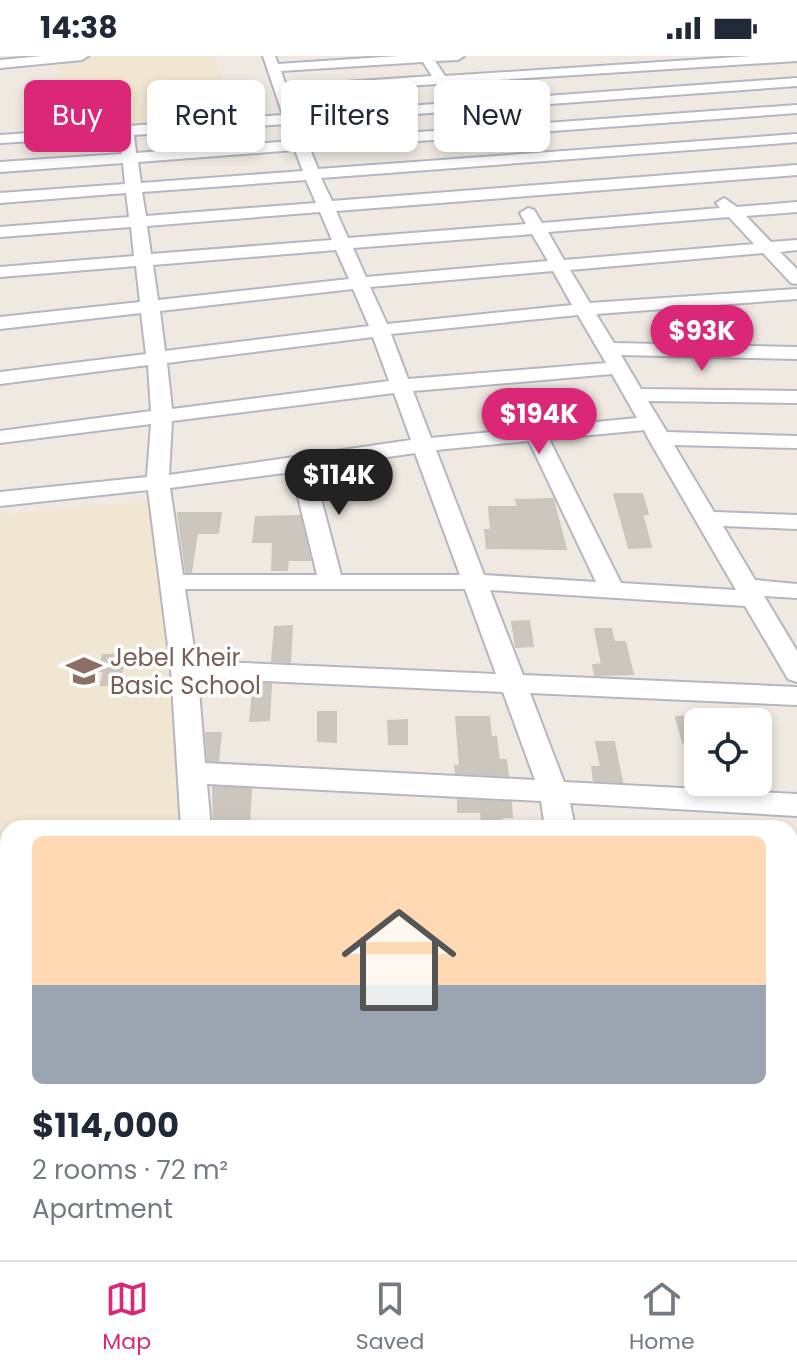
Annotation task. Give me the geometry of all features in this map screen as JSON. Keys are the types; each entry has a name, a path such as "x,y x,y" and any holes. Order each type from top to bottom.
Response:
{"street":[{"path":"0,64 82,56"},
{"path":"281,90 271,62 458,56"},
{"path":"584,56 797,279"},
{"path":"426,57 441,80 722,59 797,57"},
{"path":"722,59 797,131"},
{"path":"550,100 797,82"},
{"path":"550,127 797,109"},
{"path":"131,131 281,120"},
{"path":"0,139 24,137"},
{"path":"0,198 797,138"},
{"path":"0,167 281,147"},
{"path":"128,152 157,360 162,414 158,483 184,669 195,820"},
{"path":"303,152 380,330 554,793 559,820"},
{"path":"489,152 797,673"},
{"path":"0,232 797,170"},
{"path":"0,272 797,207"},
{"path":"0,323 359,283 797,245"},
{"path":"0,378 380,330 583,309 797,294"},
{"path":"607,349 797,353"},
{"path":"0,437 400,386 618,368"},
{"path":"634,395 797,397"},
{"path":"0,499 158,483 423,445 536,434 655,430 797,442"},
{"path":"536,434 612,590"},
{"path":"301,463 331,582"},
{"path":"707,519 797,522"},
{"path":"174,582 474,582 612,590 797,591"},
{"path":"184,669 797,696"},
{"path":"191,773 351,778 554,793 797,805"}],"shaded area":[{"path":"90,56 214,56 222,80 147,80 147,127 131,128 131,80 56,80 56,66"},
{"name":"Jebel Kheir Basic School","path":"153,501 183,820 0,820 0,514"}],"building":[{"path":"614,494 642,494 648,514 642,514 651,547 629,548"},
{"path":"553,499 566,549 487,548 485,530 491,530 489,507 518,507 516,500"},
{"path":"178,513 221,513 218,533 197,533 191,572 186,572"},
{"path":"300,516 310,560 288,560 287,570 272,570 273,542 253,542 256,517"},
{"path":"529,621 533,646 516,647 512,622"},
{"path":"292,626 290,662 272,661 275,627"},
{"path":"595,629 611,629 614,642 625,642 633,674 595,675 593,665 602,664"},
{"path":"103,655 125,655 119,685 101,685 104,671 99,671"},
{"path":"254,684 271,684 269,720 250,721"},
{"path":"318,712 336,712 336,742 318,741"},
{"path":"456,717 489,717 491,737 496,737 499,760 506,760 508,776 456,773 455,766 460,766"},
{"path":"676,717 684,717 684,743 683,743"},
{"path":"407,720 407,744 389,744 388,721"},
{"path":"206,733 221,733 218,761 208,760"},
{"path":"596,742 614,742 622,782 594,781 592,767 601,767"},
{"path":"213,787 251,789 249,820 214,820"},
{"path":"458,800 511,802 512,817 482,820 481,812 458,812"}],"place":[{"name":"Jebel Kheir Basic School","path":"84,671"}]}
